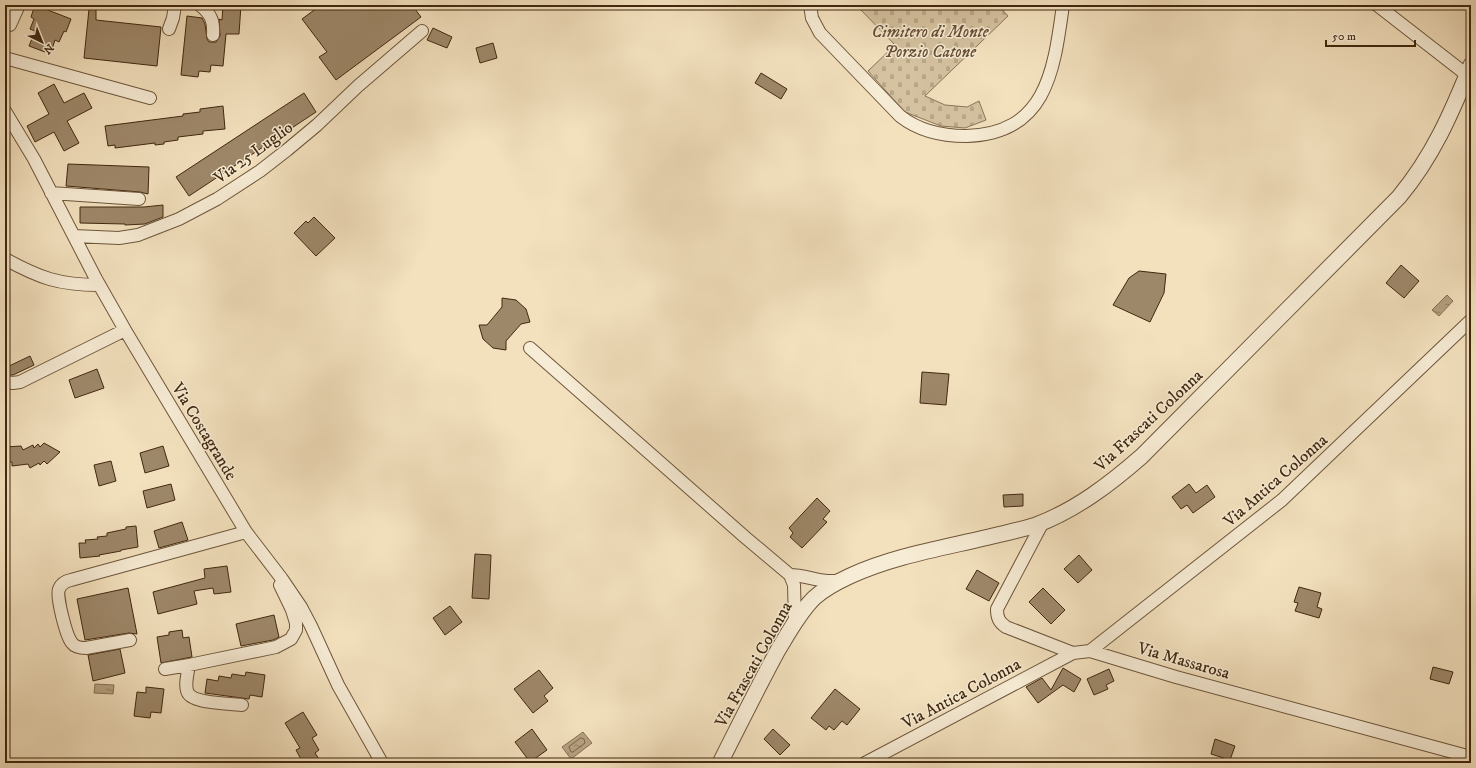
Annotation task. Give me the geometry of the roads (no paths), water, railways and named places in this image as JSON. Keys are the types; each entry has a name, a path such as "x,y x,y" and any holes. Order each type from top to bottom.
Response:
{"street":[{"path":"10,25 19,5"},
{"path":"169,29 173,18 175,5"},
{"path":"200,5 212,18 214,23 213,35"},
{"path":"810,5 812,18 820,33 894,110 912,124 938,133 963,136 993,132 1017,123 1028,115 1035,105 1050,74 1058,43 1063,5"},
{"path":"1377,5 1469,70"},
{"name":"Via 25 Luglio","path":"74,236 119,238 138,235 179,219 217,199 260,171 287,150 422,31"},
{"path":"5,58 150,98"},
{"name":"Via Frascati Colonna","path":"720,763 767,670 795,622 815,597 829,587 864,570 894,560 1021,529 1043,522 1067,511 1095,494 1142,456 1389,208 1412,182 1430,154 1448,121 1469,70"},
{"name":"Via Costagrande","path":"5,111 34,159 99,285 125,330 246,532 292,592 305,614 338,685 382,763"},
{"path":"51,193 139,199"},
{"path":"5,259 57,282 99,285"},
{"name":"Via Antica Colonna","path":"1090,651 1282,500 1471,320"},
{"path":"5,382 13,384 20,382 125,330"},
{"path":"530,348 790,575 794,585 795,622"},
{"name":"Via Massarosa","path":"1043,522 996,609 997,617 1006,627 1072,653 1090,651 1176,677 1471,757"},
{"path":"130,640 86,648 79,648 74,645 68,635 58,597 58,590 60,586 71,580 246,532"},
{"path":"165,669 276,647 288,641 293,636 296,626 294,616 270,562"},
{"path":"790,575 803,575 826,581 843,580"},
{"name":"Via Antica Colonna","path":"865,763 1072,653"},
{"path":"189,665 186,687 188,693 192,697 201,700 242,705"}],"water":[{"path":"1447,295 1453,301 1439,316 1432,310"},
{"path":"95,684 114,685 113,694 94,693"},
{"path":"583,732 592,743 571,759 562,747"}],"park label":[{"name":"Cimitero di Monte Porzio Catone","path":"930,41"}]}
